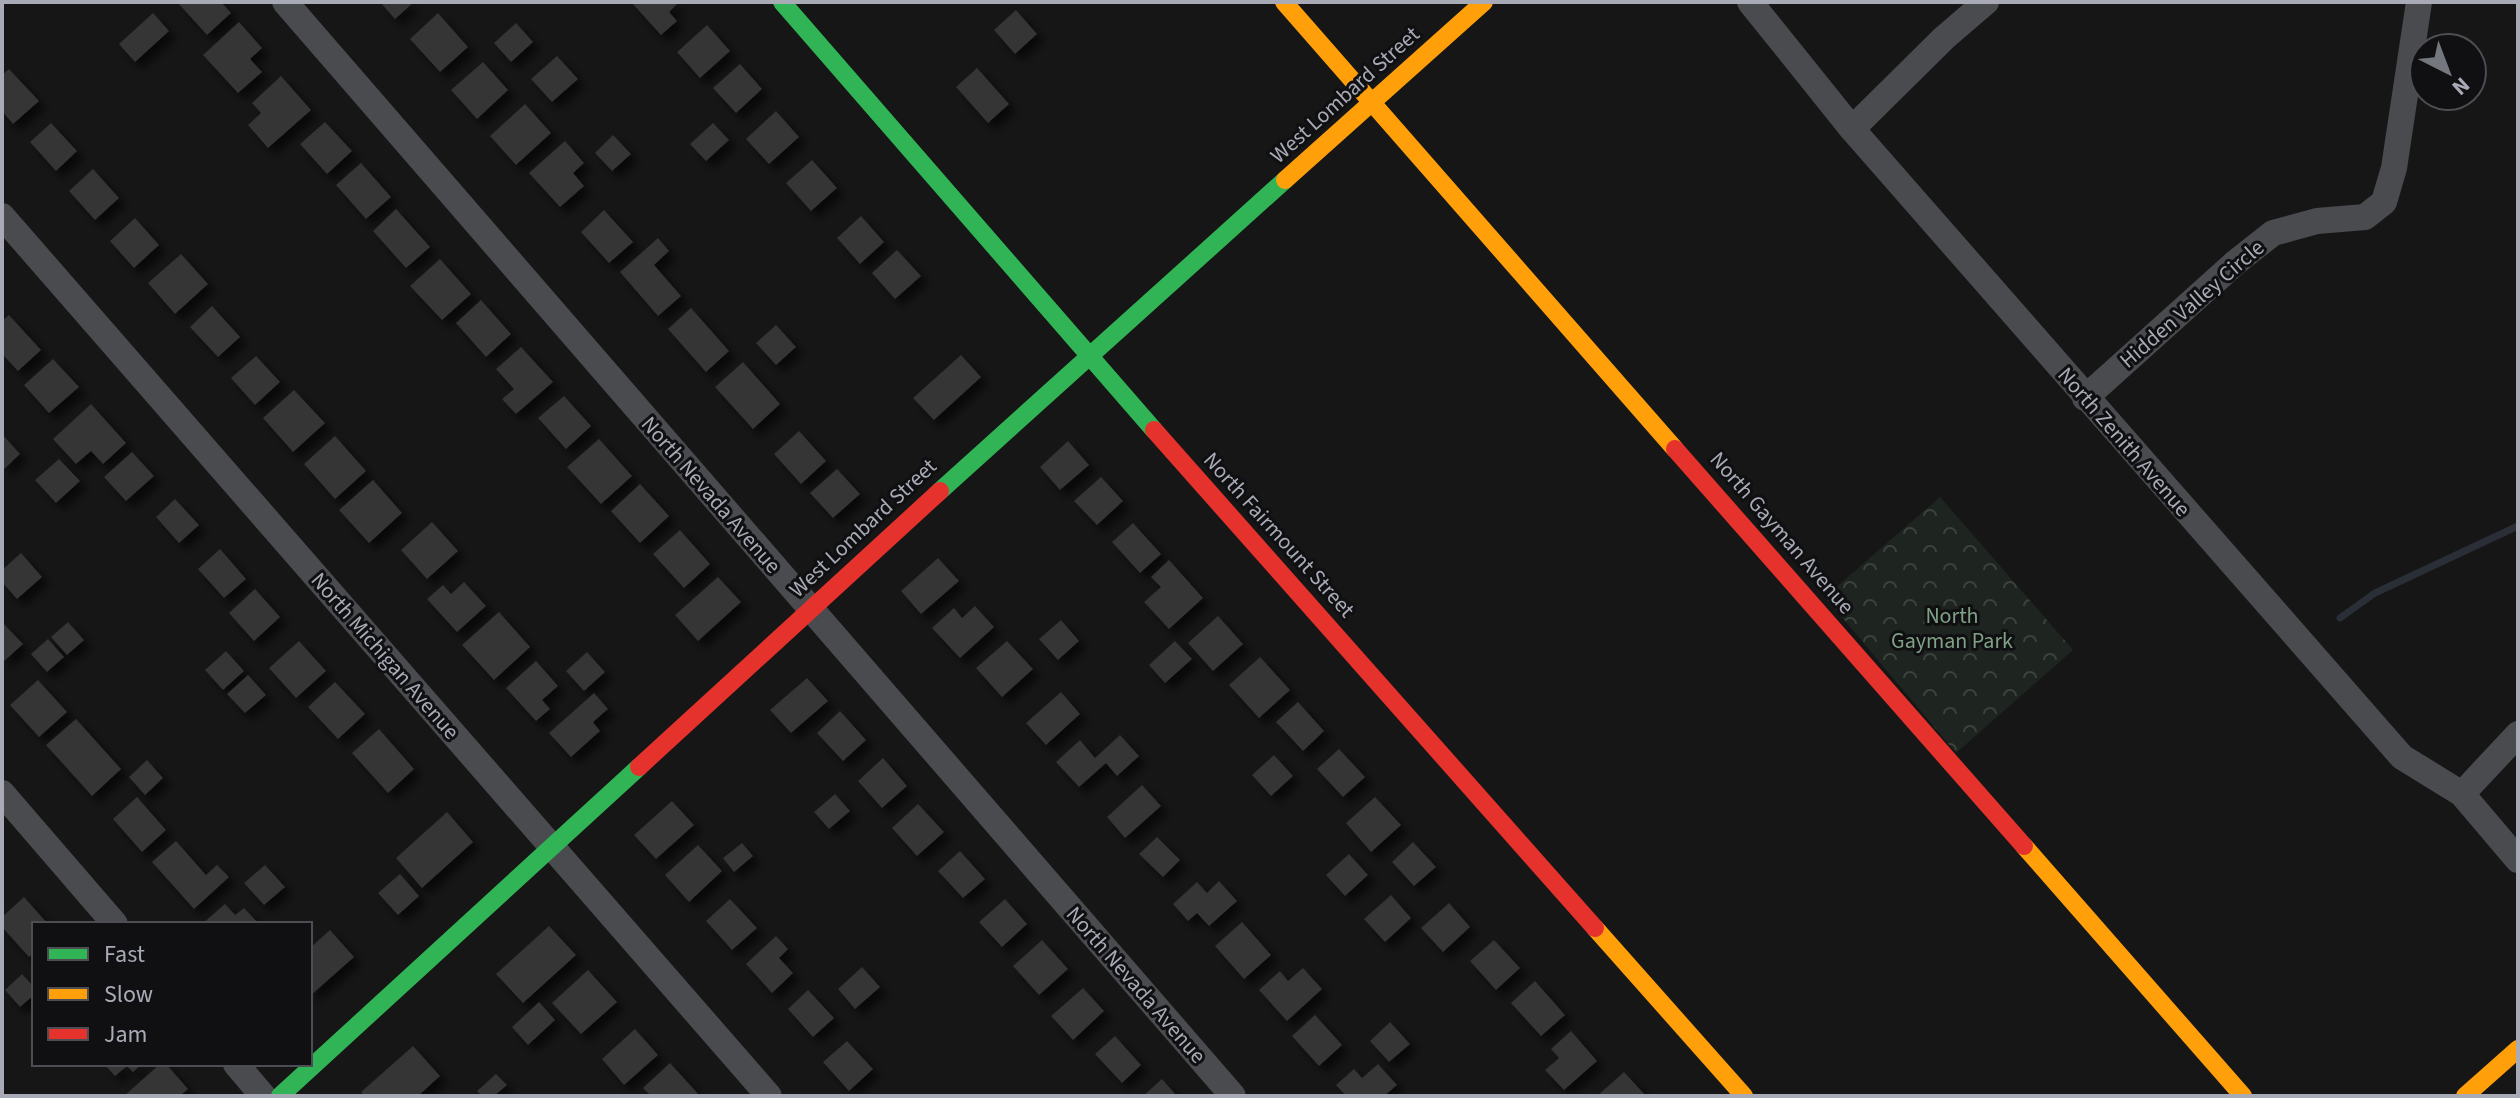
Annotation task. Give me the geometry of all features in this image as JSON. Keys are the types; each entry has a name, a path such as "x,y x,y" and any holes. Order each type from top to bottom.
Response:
{"street":[{"name":"North Nevada Avenue","path":"285,2 1233,1096"},
{"name":"North Fairmount Street","path":"782,2 1089,356 1744,1096"},
{"name":"North Gayman Avenue","path":"1284,2 2243,1096"},
{"name":"West Lombard Street","path":"280,1096 1089,356 1484,2"},
{"name":"North Zenith Avenue","path":"1750,2 1852,129 2402,757 2462,794 2518,860"},
{"path":"1852,129 1944,38 1986,2"},
{"name":"Hidden Valley Circle","path":"2085,398 2235,263 2273,233 2317,221 2365,217 2384,202 2394,168 2419,2"},
{"name":"North Michigan Avenue","path":"2,216 769,1096"},
{"path":"2462,794 2518,734"},
{"path":"2,793 113,922"},
{"path":"2465,1096 2518,1049"},
{"path":"238,1066 263,1096"}],"green space":[{"name":"North Gayman Park","path":"1940,497 2073,650 1956,753 1825,597"}],"building":[{"path":"221,2 231,13 207,35 179,4"},
{"path":"380,2 414,2 395,19"},
{"path":"631,2 679,2 669,12 677,21 661,35"},
{"path":"1016,10 1037,34 1015,54 994,30"},
{"path":"153,13 169,31 135,62 119,44"},
{"path":"438,13 468,47 440,72 410,39"},
{"path":"239,22 262,48 250,59 262,72 238,93 203,55"},
{"path":"516,23 533,42 511,62 494,43"},
{"path":"707,25 730,51 700,78 677,52"},
{"path":"557,56 578,79 552,102 531,79"},
{"path":"483,62 508,90 477,119 451,90"},
{"path":"740,64 762,89 736,113 713,88"},
{"path":"977,68 1009,104 988,123 956,87"},
{"path":"9,69 39,101 13,124 2,111 2,75"},
{"path":"281,76 311,110 268,148 248,125 261,113 252,103"},
{"path":"525,104 551,133 516,165 490,136"},
{"path":"776,111 799,137 769,164 746,139"},
{"path":"325,122 352,151 327,174 300,144"},
{"path":"51,123 77,151 56,171 30,142"},
{"path":"713,123 729,140 706,161 690,144"},
{"path":"613,135 631,154 612,171 595,153"},
{"path":"565,141 584,163 573,173 584,186 560,207 529,173"},
{"path":"812,160 837,188 811,211 786,183"},
{"path":"361,163 391,197 366,219 336,185"},
{"path":"93,169 119,198 95,220 69,191"},
{"path":"396,209 430,247 406,268 373,231"},
{"path":"604,210 633,242 609,263 581,232"},
{"path":"861,216 884,242 860,264 837,238"},
{"path":"135,218 159,245 134,268 110,241"},
{"path":"658,238 669,251 654,265 681,296 658,316 620,272"},
{"path":"897,250 921,276 895,299 872,273"},
{"path":"181,254 208,284 175,314 148,283"},
{"path":"440,259 471,294 442,320 410,286"},
{"path":"481,300 511,334 486,357 456,323"},
{"path":"212,306 240,337 218,357 190,327"},
{"path":"691,308 729,351 706,372 668,329"},
{"path":"9,315 41,350 18,371 2,354 2,321"},
{"path":"776,325 796,347 776,365 756,343"},
{"path":"521,347 553,382 516,414 502,399 514,389 496,369"},
{"path":"961,355 981,377 934,420 913,398"},
{"path":"256,356 280,382 255,405 231,378"},
{"path":"53,359 79,387 49,413 24,385"},
{"path":"743,362 780,404 753,429 715,387"},
{"path":"294,390 325,423 293,452 263,418"},
{"path":"564,396 591,426 566,449 538,418"},
{"path":"91,404 126,443 103,464 91,451 76,464 53,439"},
{"path":"799,431 826,461 801,484 774,454"},
{"path":"2,434 20,454 2,471"},
{"path":"335,436 366,471 335,499 304,464"},
{"path":"599,439 632,476 601,504 567,467"},
{"path":"1068,441 1089,465 1060,490 1040,467"},
{"path":"132,452 154,476 126,501 104,477"},
{"path":"59,459 80,481 56,503 35,480"},
{"path":"837,469 860,494 833,518 810,493"},
{"path":"1101,477 1123,501 1097,525 1074,501"},
{"path":"373,480 402,513 369,543 339,510"},
{"path":"640,484 669,516 640,543 611,511"},
{"path":"175,499 199,525 179,543 156,517"},
{"path":"432,522 458,551 427,579 401,550"},
{"path":"1133,523 1161,554 1140,573 1112,542"},
{"path":"680,530 710,564 684,588 653,554"},
{"path":"220,549 246,579 224,598 198,569"},
{"path":"21,553 42,577 17,599 2,582 2,570"},
{"path":"938,558 959,581 921,614 901,591"},
{"path":"1169,560 1203,598 1169,629 1144,602 1161,587 1151,577"},
{"path":"718,577 741,602 698,641 675,615"},
{"path":"464,582 486,606 457,632 427,599 443,585 451,594"},
{"path":"255,589 280,617 254,641 229,613"},
{"path":"975,606 994,627 960,658 932,628 954,608 962,618"},
{"path":"499,612 530,647 494,680 462,645"},
{"path":"1218,616 1243,644 1213,671 1188,643"},
{"path":"1061,620 1079,641 1058,660 1039,639"},
{"path":"2,622 23,644 2,663"},
{"path":"68,622 84,640 67,655 51,637"},
{"path":"48,639 64,657 47,672 31,654"},
{"path":"299,641 326,671 296,698 269,668"},
{"path":"1007,641 1033,669 1002,697 976,668"},
{"path":"1175,641 1192,659 1165,683 1149,665"},
{"path":"226,651 244,671 223,690 205,670"},
{"path":"587,652 605,672 584,691 566,671"},
{"path":"1260,657 1290,690 1259,718 1229,685"},
{"path":"536,661 558,686 542,700 550,709 536,721 506,688"},
{"path":"248,675 266,695 245,713 227,694"},
{"path":"807,678 828,701 791,733 770,710"},
{"path":"38,680 67,712 39,737 10,705"},
{"path":"335,682 365,714 338,739 308,707"},
{"path":"1061,692 1080,714 1046,745 1026,723"},
{"path":"594,693 608,709 593,722 600,731 571,757 549,733"},
{"path":"1298,702 1324,731 1303,751 1276,722"},
{"path":"840,711 866,740 843,761 817,733"},
{"path":"76,719 121,769 92,796 46,745"},
{"path":"379,729 414,769 388,793 352,753"},
{"path":"1120,735 1139,756 1117,776 1106,763 1079,787 1056,762 1080,740 1095,758"},
{"path":"1339,749 1365,777 1343,797 1317,769"},
{"path":"1274,755 1293,776 1271,796 1252,775"},
{"path":"883,758 907,786 882,808 858,781"},
{"path":"147,760 163,778 145,795 129,777"},
{"path":"1142,785 1161,806 1125,838 1107,817"},
{"path":"835,794 850,811 829,829 814,812"},
{"path":"137,797 166,830 142,852 113,819"},
{"path":"1375,797 1401,825 1371,852 1346,823"},
{"path":"672,801 694,825 656,859 634,835"},
{"path":"918,804 944,832 917,856 892,828"},
{"path":"447,812 473,842 422,888 396,858"},
{"path":"1157,837 1180,860 1163,877 1139,854"},
{"path":"176,841 206,875 217,865 229,877 194,909 152,862"},
{"path":"1413,842 1436,867 1414,886 1392,862"},
{"path":"742,843 753,856 734,872 723,858"},
{"path":"698,845 722,871 689,902 665,875"},
{"path":"960,851 985,879 963,898 938,871"},
{"path":"1349,854 1368,875 1345,896 1326,875"},
{"path":"265,865 285,887 264,905 244,883"},
{"path":"400,874 419,896 398,915 378,893"},
{"path":"1219,881 1237,901 1209,926 1197,913 1188,921 1173,904 1197,882 1207,893"},
{"path":"1391,895 1411,918 1385,942 1364,919"},
{"path":"24,897 46,922 32,922 32,954 29,957 2,927 2,917"},
{"path":"730,899 757,928 732,950 706,921"},
{"path":"1005,899 1027,924 1002,947 979,922"},
{"path":"1449,903 1470,927 1443,952 1421,928"},
{"path":"225,904 235,915 244,908 257,922 204,922"},
{"path":"1242,922 1271,955 1244,979 1215,946"},
{"path":"549,926 576,955 523,1003 496,974"},
{"path":"330,930 354,957 312,994 312,946"},
{"path":"776,936 788,949 779,958 793,973 772,993 746,964"},
{"path":"1042,940 1068,969 1039,995 1013,966"},
{"path":"1494,940 1520,968 1496,990 1470,961"},
{"path":"862,967 880,987 855,1009 838,989"},
{"path":"1303,968 1322,989 1287,1021 1259,990 1280,971 1288,981"},
{"path":"588,970 617,1002 581,1034 552,1003"},
{"path":"22,974 32,985 32,997 20,1007 5,990"},
{"path":"1535,981 1565,1015 1541,1036 1511,1003"},
{"path":"1083,988 1104,1011 1073,1040 1051,1016"},
{"path":"808,990 834,1018 813,1037 788,1009"},
{"path":"539,1002 555,1020 528,1045 512,1027"},
{"path":"1315,1015 1342,1045 1319,1066 1292,1036"},
{"path":"1390,1022 1410,1044 1389,1062 1370,1041"},
{"path":"635,1029 658,1055 624,1085 602,1059"},
{"path":"1571,1031 1597,1061 1564,1090 1545,1070 1559,1058 1551,1049"},
{"path":"1115,1036 1141,1065 1122,1083 1095,1054"},
{"path":"847,1041 873,1069 849,1091 823,1062"},
{"path":"413,1046 440,1076 418,1096 364,1096 361,1092"},
{"path":"670,1063 700,1096 651,1096 643,1088"},
{"path":"1378,1064 1397,1085 1384,1096 1346,1096 1336,1085 1354,1069 1362,1078"},
{"path":"106,1066 127,1066 115,1076"},
{"path":"158,1066 168,1066 188,1089 180,1096 124,1096"},
{"path":"1624,1072 1646,1096 1597,1096"},
{"path":"496,1074 507,1085 494,1096 482,1096 477,1091"},
{"path":"1162,1079 1177,1096 1143,1096"}],"waterway":[{"path":"2340,618 2375,593 2518,526"}],"traffic: fast":[{"path":"782,2 1154,430"},
{"path":"940,491 1285,180"},
{"path":"280,1096 639,767"}],"traffic: slow":[{"path":"1284,2 1675,449"},
{"path":"1285,180 1484,2"},
{"path":"2024,846 2243,1096"},
{"path":"1595,928 1744,1096"},
{"path":"2465,1096 2518,1049"}],"traffic: jam":[{"path":"1154,430 1595,928"},
{"path":"1675,449 2024,846"},
{"path":"639,767 940,491"}]}
